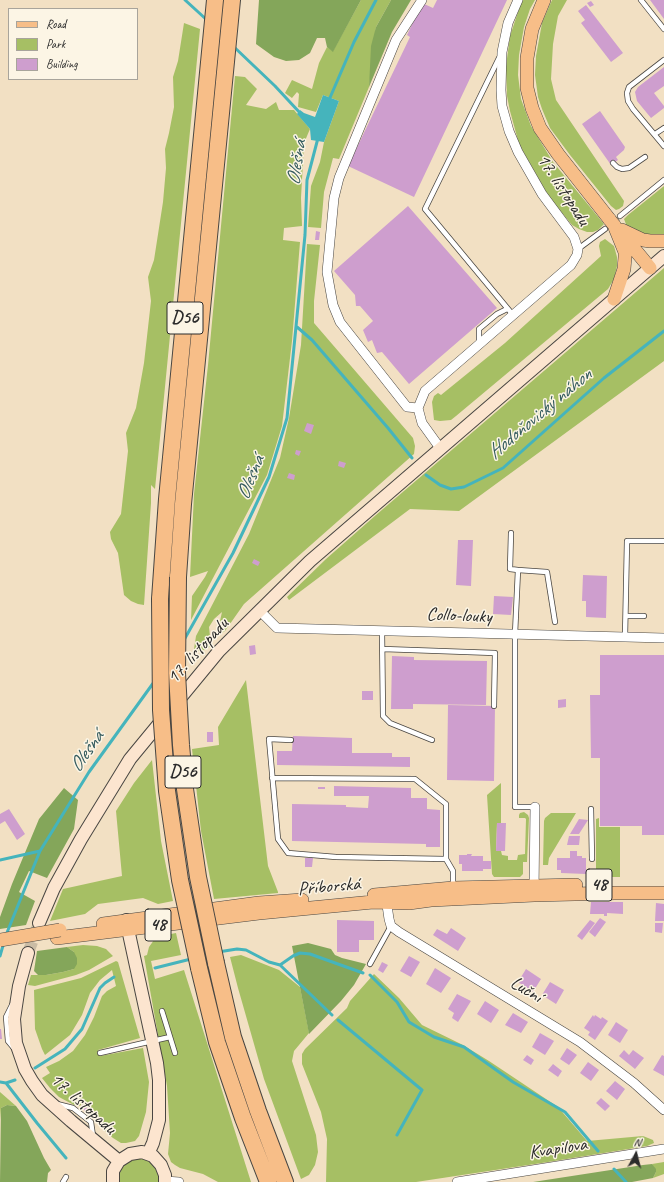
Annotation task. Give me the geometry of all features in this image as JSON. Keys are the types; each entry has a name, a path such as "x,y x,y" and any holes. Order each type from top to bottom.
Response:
{"highway":[{"name":"D56","path":"232,0 228,56 190,429 178,577 178,680 185,789 198,877 216,963 233,1037 258,1111 285,1182"},
{"name":"D56","path":"214,6 167,502 160,599 160,702 167,791 180,880 199,968 217,1042 242,1118 268,1182"}],"main road":[{"path":"544,0 532,29 527,58 527,88 532,108 540,128 558,154 612,223 650,268"},
{"path":"612,223 636,238 643,240 664,241"},
{"path":"612,223 625,252 623,275 614,299"},
{"name":"17. listopadu","path":"39,924 54,888 81,838 130,759 219,651 310,561 664,256"},
{"name":"Příborská","path":"534,891 592,885 664,885"},
{"name":"Příborská","path":"0,940 126,925 373,902 386,899 408,903 431,900 453,894 534,891 664,893"},
{"path":"126,925 152,1041 159,1080 160,1107 157,1127 148,1154"},
{"name":"Příborská","path":"0,949 59,934"},
{"name":"17. listopadu","path":"28,953 18,991 14,1019 16,1044 25,1069 42,1095 119,1161"},
{"path":"113,1182 113,1171 119,1161 130,1154 142,1152 154,1156 161,1164 164,1170 165,1181"}],"street":[{"path":"422,0 396,40 339,178 334,198 328,272 332,305 340,322 407,407 418,408 422,423 440,448"},
{"name":"17. listopadu","path":"418,408 425,391 479,345 510,312 571,265 577,255 578,249 574,237 542,194 529,173 508,131 502,106 502,52 508,23 518,0"},
{"name":"Collo-louky","path":"260,611 277,628 664,638"},
{"path":"534,891 535,807"},
{"path":"386,899 391,926"},
{"name":"Luční","path":"391,926 419,945 580,1042 634,1083 664,1110"},
{"name":"Kvapilova","path":"457,1182 664,1148"},
{"path":"165,1181 179,1182"}],"lane":[{"path":"641,0 664,29"},
{"path":"502,52 425,209 510,312"},
{"path":"664,60 629,87 627,93 628,101 633,109 664,146"},
{"path":"655,134 664,128"},
{"path":"613,163 622,169 628,168 645,157"},
{"path":"578,249 664,180"},
{"path":"511,532 510,570 547,572 554,622"},
{"path":"625,637 627,541 664,541"},
{"path":"518,570 515,634 515,807 535,807"},
{"path":"626,616 644,616"},
{"path":"382,630 383,716 390,723 432,740"},
{"path":"383,649 495,653 494,706"},
{"path":"291,740 269,738 278,839 288,853 336,857 446,859"},
{"path":"272,778 415,780 446,804 446,859 453,871 453,894"},
{"path":"592,809 592,859"},
{"path":"370,964 391,926"},
{"path":"162,1011 175,1053"},
{"path":"100,1053 170,1037"}],"green space":[{"path":"259,0 361,0 333,52 327,47 325,38 317,38 310,53 299,60 286,61 274,57 256,44"},
{"path":"361,0 391,0 376,27 369,87 339,159 333,158 324,192 321,228 308,227 311,186 320,162 324,142 339,101 323,95 316,112 298,107 299,94 297,92 292,98 285,93 292,80 312,89 319,63 327,47 333,51"},
{"path":"391,0 411,0 392,32 369,87 371,46 376,27"},
{"path":"522,0 535,0 530,9 524,27 519,55 518,75 521,99 531,126 553,162 604,224 598,230 593,232 587,232 572,225 549,197 519,144 507,96 506,66 510,36"},
{"path":"552,0 567,0 558,16 553,44 551,79 556,100 624,201 623,206 616,210 611,206 550,128 538,97 535,75 536,56 542,23"},
{"path":"184,23 200,29 155,489 151,485 144,605 131,601 124,595 118,553 111,539 110,532 121,514 128,451 126,433 136,408 144,363 151,301 148,277 154,260 163,202 166,168 165,149 174,107 173,77 178,61"},
{"path":"235,76 245,77 257,89 246,105 266,109 276,102 279,110 294,110 310,129 304,143 301,198 302,226 284,228 283,240 300,242 292,341 282,426 267,475 191,620 192,596 208,571 190,577 194,494 208,365"},
{"path":"664,186 664,235 651,236 627,227 624,219"},
{"path":"605,239 614,246 617,257 617,266 614,279 608,289 451,420 434,420 432,402 434,396 438,393 441,395 505,343 601,256 599,246 600,242"},
{"path":"307,244 320,245 314,301 314,323 413,438 415,446 414,454 244,604 225,631 220,634 218,630 222,612 214,619 209,627 211,646 201,652 194,649 196,636 249,534 280,458 289,418 301,345"},
{"path":"664,268 664,361 459,511 410,509 289,600 287,597 326,559"},
{"path":"246,680 268,866 278,893 214,899 201,831 192,749 219,745 218,727"},
{"path":"152,760 161,841 173,901 158,904 143,898 98,904 85,914 50,921 63,889 122,876 116,811 134,783"},
{"path":"501,783 501,823 497,823 496,851 501,851 502,855 508,856 508,860 517,860 518,855 525,854 526,819 519,818 519,815 520,813 524,812 529,818 527,862 523,862 523,874 520,877 494,877 492,874 487,795"},
{"path":"64,788 78,800 74,829 47,878 29,871 19,892 35,901 26,925 0,929 0,917 39,819"},
{"path":"551,813 576,813 549,858 548,865 543,865 544,821 545,818"},
{"path":"599,818 599,827 620,827 620,877 596,877 596,819"},
{"path":"176,933 181,955 151,961 155,979 184,970 251,1182 218,1182 203,1174 180,1168 171,1162 168,1154 170,1133 167,1086 144,956 147,955 149,947 154,940 161,936"},
{"path":"308,943 331,949 335,955 342,958 366,964 354,985 341,1001 309,1034 292,946"},
{"path":"83,945 97,946 106,949 113,956 89,970 76,975 35,986 28,985 31,975 46,975 74,969 74,952 67,947"},
{"path":"67,947 74,952 77,958 77,964 74,969 46,975 38,975 34,971 37,951"},
{"path":"241,955 279,970 300,987 309,1033 294,1051 292,1061 316,1135 318,1152 315,1165 309,1175 301,1179 264,1079 238,988 230,957"},
{"path":"116,961 118,962 140,1038 98,1050 100,1056 143,1048 149,1082 146,1112 139,1136 135,1141 126,1143 121,1143 106,1132 88,1112 90,1109 82,1103 80,1106 74,1105 59,1097 42,1078 50,1073 46,1067 59,1061 73,1051 85,1035 102,996 116,986 112,970 100,980 90,993 82,1015 70,1035 45,1055 35,1029 34,990 81,978"},
{"path":"374,974 399,998 422,1025 463,1045 558,1107 587,1141 643,1136 653,1140 654,1143 647,1146 416,1182 326,1182 327,1139 321,1112 302,1064 302,1054 305,1049 347,1008 350,1001"},
{"path":"0,1092 16,1106 7,1105 1,1108 0,1120"},
{"path":"7,1105 16,1106 27,1121 51,1170 48,1173 47,1182 0,1182 1,1108"},
{"path":"136,1157 147,1159 155,1165 159,1175 159,1182 120,1182 119,1175 123,1165"},
{"path":"664,1162 664,1174 653,1178 656,1172 652,1164"},
{"path":"652,1164 656,1169 653,1178 632,1182 533,1182 643,1165"}],"water":[{"path":"323,95 339,101 324,142 311,140 310,129 297,114 300,110 315,117"}],"building":[{"path":"437,0 507,0 414,197 348,166 410,37 407,35 422,3 433,8"},
{"path":"650,0 664,0 664,19"},
{"path":"591,1 594,5 590,7 587,3"},
{"path":"586,5 623,53 611,62 581,23 585,20 578,11"},
{"path":"664,67 664,86 654,93 664,108 651,118 637,101 635,92 638,87"},
{"path":"600,111 625,147 624,150 616,157 618,160 611,165 582,124"},
{"path":"408,206 497,308 409,384 382,352 377,353 372,340 368,342 363,330 373,321 360,306 356,306 355,295 334,271"},
{"path":"316,231 320,232 319,240 315,240"},
{"path":"307,423 314,425 311,434 304,431"},
{"path":"296,450 301,451 299,456 295,454"},
{"path":"339,461 346,463 344,468 338,466"},
{"path":"289,473 295,475 294,480 287,478"},
{"path":"458,540 473,540 471,586 456,585"},
{"path":"254,559 260,562 258,566 252,563"},
{"path":"583,575 607,576 606,618 586,617 586,601 582,601"},
{"path":"494,596 513,597 511,615 493,614"},
{"path":"255,645 256,654 250,655 249,646"},
{"path":"600,655 664,655 664,835 642,835 642,826 600,826 600,758 591,758 590,695 600,695"},
{"path":"392,656 414,657 414,660 487,661 486,705 413,704 413,709 391,709"},
{"path":"362,691 373,691 373,700 362,700"},
{"path":"566,699 566,707 558,708 558,700"},
{"path":"448,705 495,706 494,781 447,780"},
{"path":"207,732 213,732 213,742 207,742"},
{"path":"293,736 352,738 352,753 392,753 392,757 410,757 410,767 277,765 277,751 292,751"},
{"path":"334,786 411,788 411,798 427,798 427,809 440,810 440,847 426,847 426,844 292,841 292,804 346,805 346,807 368,808 369,796 334,796"},
{"path":"318,787 325,787 325,789 318,789"},
{"path":"9,809 25,834 17,840 5,821 0,824 0,814"},
{"path":"579,819 588,820 579,834 570,834"},
{"path":"497,823 506,823 505,851 496,851"},
{"path":"569,836 580,836 579,845 567,845"},
{"path":"570,851 577,851 577,856 586,858 586,874 561,873 561,870 557,870 557,858 570,858"},
{"path":"472,854 471,856 483,856 483,861 491,861 491,869 483,869 483,871 462,871 462,864 459,864 459,855"},
{"path":"305,858 313,858 312,867 305,867"},
{"path":"591,902 623,902 623,914 607,913 607,916 604,916 604,914 590,914"},
{"path":"656,903 664,904 664,921 655,921"},
{"path":"600,918 606,922 595,937 589,932"},
{"path":"337,920 374,921 374,940 359,940 359,952 337,952"},
{"path":"590,920 595,923 582,940 577,936"},
{"path":"655,923 663,923 662,933 655,932"},
{"path":"451,928 466,938 458,951 433,935 437,929 447,934"},
{"path":"409,956 420,962 411,977 400,971"},
{"path":"382,962 388,965 383,973 378,970"},
{"path":"435,968 451,978 441,993 426,984"},
{"path":"526,969 541,979 533,992 518,982"},
{"path":"550,982 564,990 556,1004 542,995"},
{"path":"457,994 471,1001 458,1022 452,1018 454,1013 448,1009"},
{"path":"485,1001 499,1010 491,1023 477,1014"},
{"path":"513,1013 528,1022 521,1033 505,1025"},
{"path":"593,1015 594,1017 595,1015 601,1019 602,1017 608,1021 595,1040 588,1035 590,1032 584,1028"},
{"path":"616,1022 628,1030 620,1043 608,1035"},
{"path":"1,1029 2,1039 0,1039"},
{"path":"540,1033 554,1041 545,1055 532,1047"},
{"path":"567,1048 577,1055 569,1065 560,1059"},
{"path":"624,1050 629,1055 633,1050 644,1058 635,1069 619,1056"},
{"path":"527,1055 534,1060 531,1065 523,1060"},
{"path":"662,1055 664,1056 664,1076 653,1070"},
{"path":"588,1062 599,1070 591,1081 580,1073"},
{"path":"553,1064 562,1071 558,1077 548,1070"},
{"path":"615,1081 625,1089 617,1100 606,1091"},
{"path":"601,1098 610,1106 605,1111 596,1103"},
{"path":"83,1104 89,1109 86,1112 80,1107"}],"waterway":[{"name":"Olešná","path":"185,0 208,21"},
{"path":"329,100 354,42 376,0"},
{"name":"Olešná","path":"233,46 275,86 301,114"},
{"name":"Olešná","path":"184,640 233,553 269,477 287,418 305,235 307,180 318,138"},
{"name":"Hodoňovický náhon","path":"297,327 312,340 412,458"},
{"name":"Hodoňovický náhon","path":"426,475 440,485 451,489 464,487 503,468 604,378 664,331"},
{"name":"Olešná","path":"6,935 40,851 89,772 154,682"},
{"path":"0,860 40,851"},
{"name":"Olešná","path":"0,956 4,942"},
{"path":"218,952 237,949 246,950 269,962 280,965 300,953 310,954 363,973"},
{"path":"155,968 191,959"},
{"path":"280,965 332,1015"},
{"path":"370,975 397,1002 409,1022 434,1037 464,1047 513,1082 565,1112 598,1151"},
{"path":"35,1068 65,1049 82,1029 100,988 114,977"},
{"path":"338,1020 422,1090 397,1135"},
{"path":"0,1082 6,1083 15,1080"},
{"path":"6,1083 66,1158"},
{"path":"614,1169 626,1182"}],"tunnel":[{"path":"28,953 38,926"}]}
